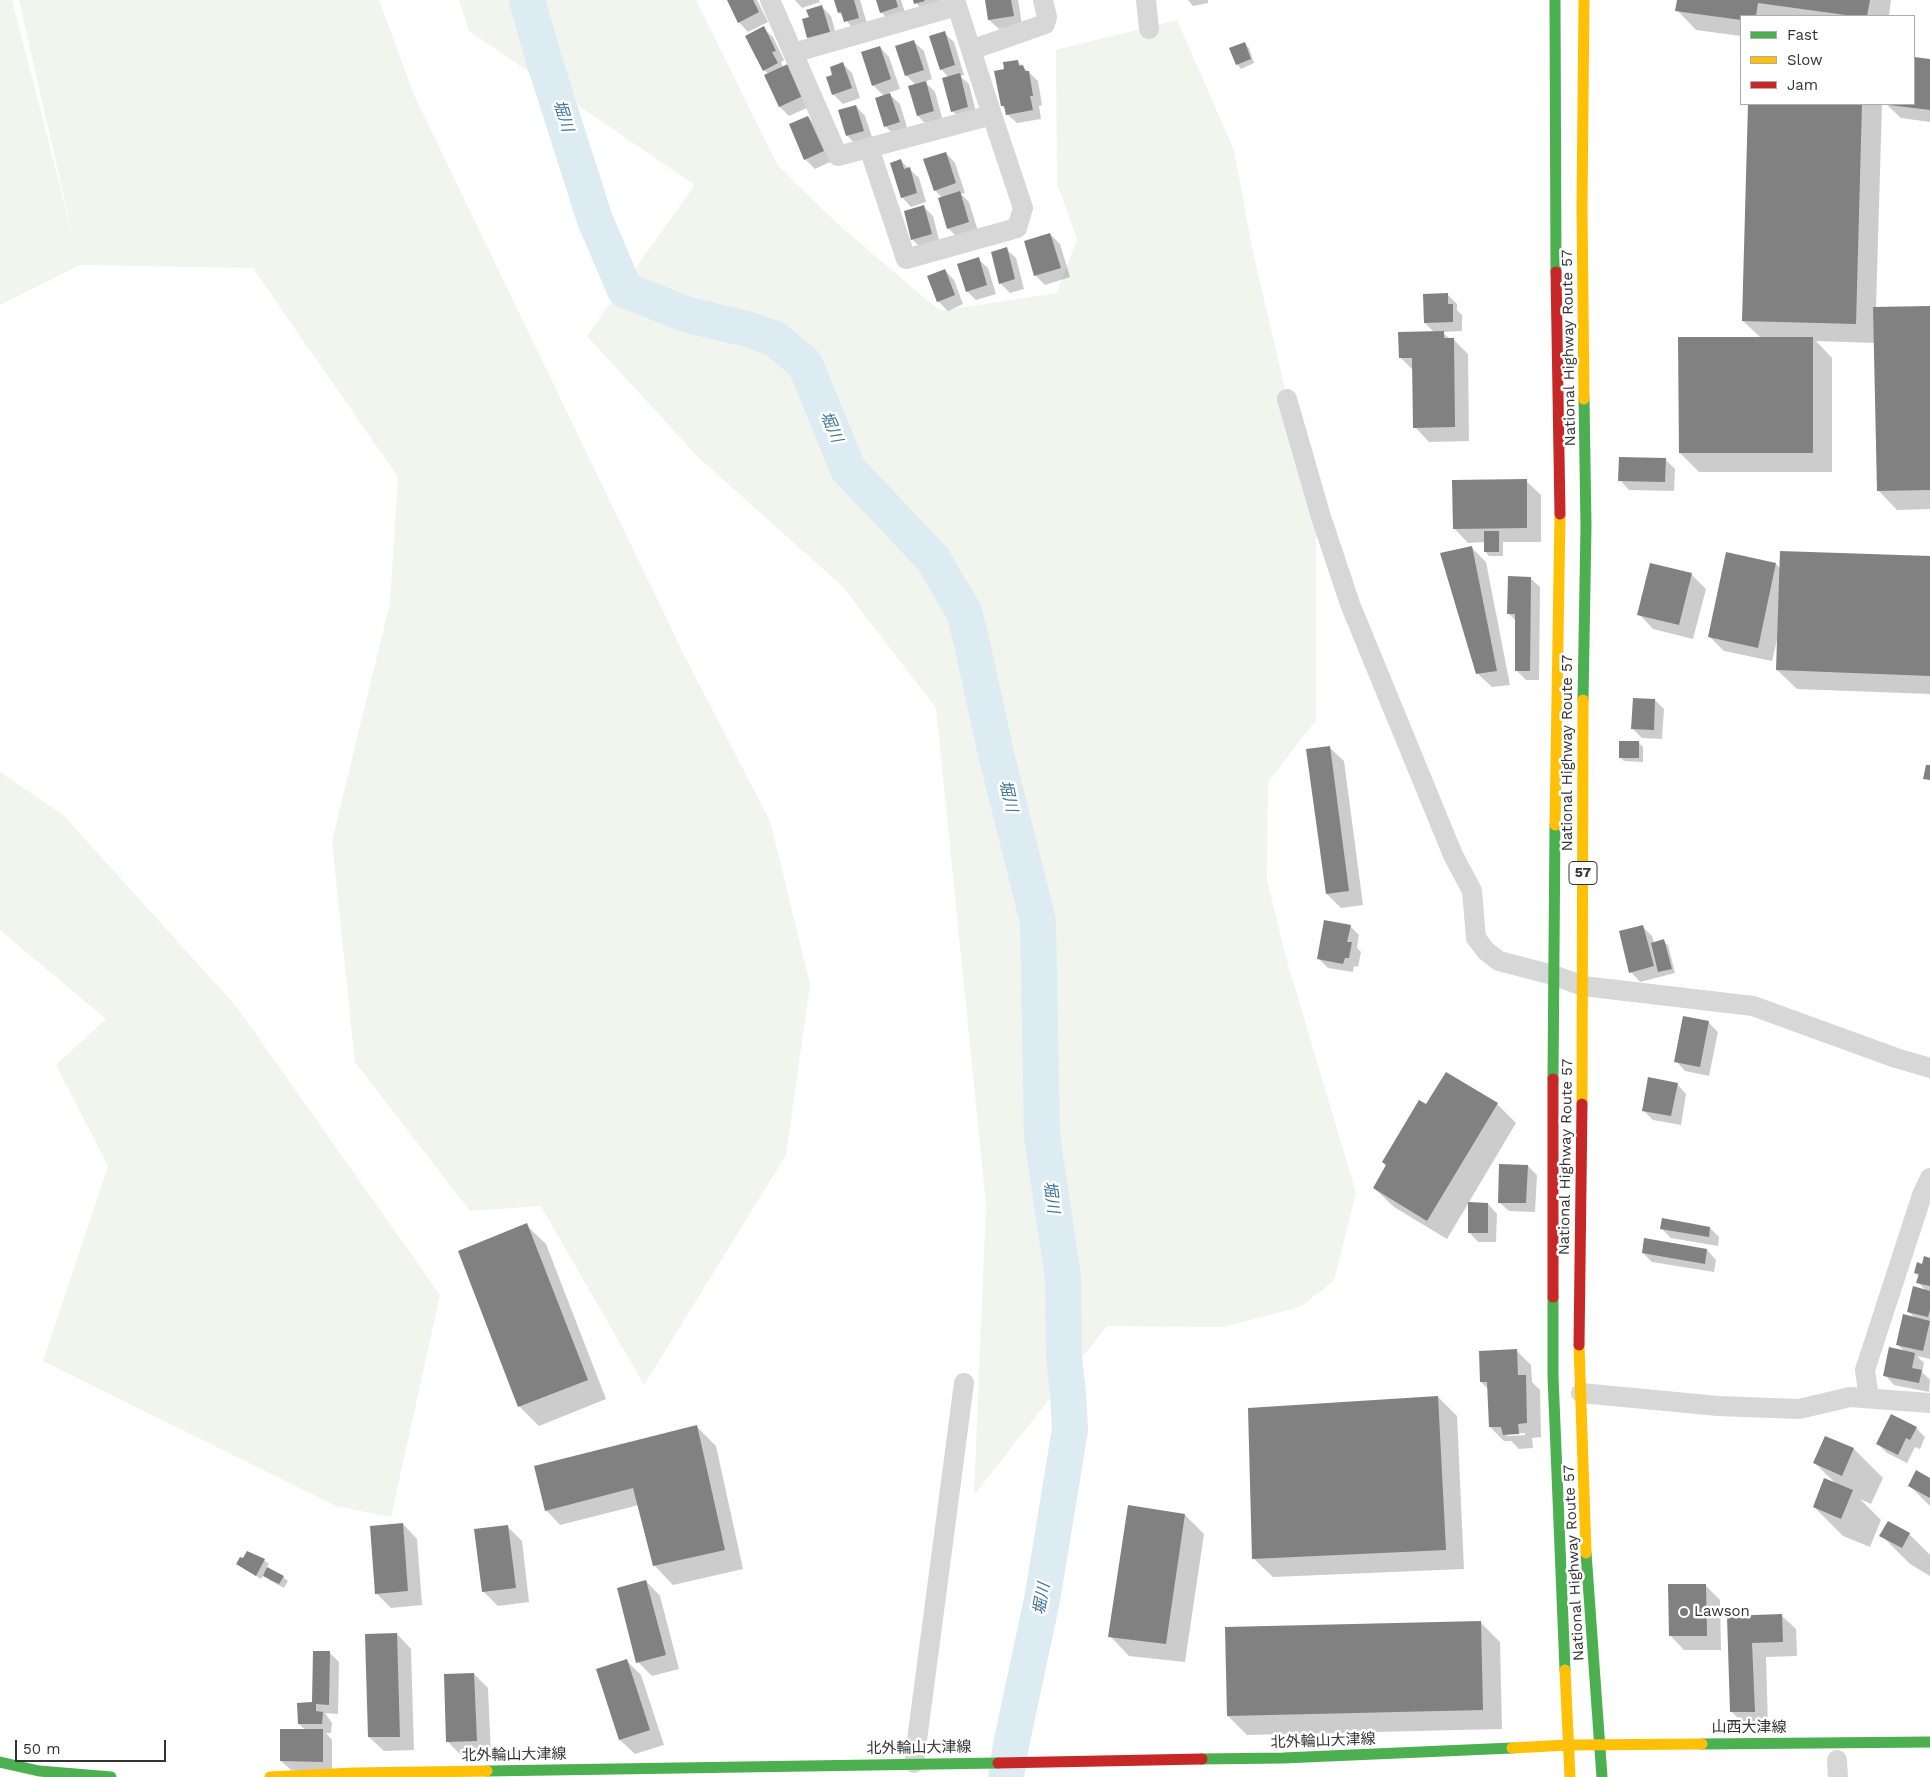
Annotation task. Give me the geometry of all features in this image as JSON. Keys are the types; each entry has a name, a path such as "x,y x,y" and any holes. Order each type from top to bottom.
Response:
{"main road":[{"name":"National Highway Route 57","path":"1554,0 1560,529 1553,975 1553,1376 1568,1745"},
{"name":"National Highway Route 57","path":"1584,0 1582,208 1586,526 1582,726 1581,1392 1586,1539 1600,1745"},
{"name":"山西大津線","path":"1568,1745 1930,1742"},
{"name":"北外輪山大津線","path":"270,1777 354,1773 1283,1758 1568,1745"},
{"name":"57","path":"1568,1745 1570,1777"},
{"name":"57","path":"1600,1745 1602,1777"},
{"path":"0,1762 39,1771 111,1777"}],"street":[{"path":"770,0 838,156 992,115"},
{"path":"970,50 1045,24 1047,16 1043,0"},
{"path":"1139,2 1149,28"},
{"path":"793,53 956,3 1023,208 1017,228 906,258 868,148"},
{"path":"1288,399 1320,517 1350,604 1453,856 1472,891 1476,938 1486,951 1499,962 1553,975 1583,986 1753,1006 1896,1058 1930,1068"},
{"path":"1868,1398 1865,1370 1922,1195 1930,1178"},
{"path":"914,1763 964,1383"},
{"path":"1581,1392 1718,1406 1799,1409 1850,1397 1930,1403"}],"shaded area":[{"path":"0,0 12,0 73,237 19,0 379,0 414,95 686,659 770,821 810,984 786,1155 644,1385 541,1206 470,1211 355,1062 332,841 390,603 398,477 253,268 80,265 0,305"},
{"path":"459,0 696,0 778,166 842,228 940,311 1057,293 1077,239 1057,183 1056,50 1177,20 1234,150 1252,248 1316,521 1316,720 1268,782 1267,880 1285,954 1356,1193 1334,1281 1300,1307 1223,1327 1107,1326 974,1495 986,1204 936,708 843,587 698,457 587,336 695,185 469,31"},
{"path":"0,772 63,815 236,1006 440,1295 391,1517 336,1506 43,1361 108,1166 56,1065 106,1019 0,930"}],"building":[{"path":"727,0 753,0 759,12 738,23"},
{"path":"834,0 854,0 859,18 844,22 841,12 838,13"},
{"path":"876,0 896,0 898,7 880,13"},
{"path":"913,0 924,0 925,1 914,4"},
{"path":"985,0 1011,0 1014,16 988,20"},
{"path":"1677,0 1870,0 1867,15 1846,15 1758,3 1756,15 1740,15 1740,20 1675,11"},
{"path":"822,5 830,32 807,38 802,19 809,17 806,10"},
{"path":"764,26 776,51 772,52 778,63 763,71 745,36"},
{"path":"945,31 955,65 940,70 929,36"},
{"path":"914,40 924,70 905,76 895,46"},
{"path":"1245,42 1251,59 1236,65 1229,48"},
{"path":"880,46 891,79 872,86 861,52"},
{"path":"1915,57 1930,59 1930,110 1889,105 1915,105"},
{"path":"1018,60 1019,66 1023,65 1025,71 1029,71 1033,96 1030,96 1033,110 1006,115 1004,106 1001,106 994,71 1004,69 1003,62"},
{"path":"843,62 852,88 832,95 826,77 832,75 830,67"},
{"path":"788,64 803,96 779,107 764,75"},
{"path":"960,73 968,107 951,112 942,78"},
{"path":"926,81 934,111 917,116 908,86"},
{"path":"890,93 900,122 884,127 875,98"},
{"path":"856,105 864,131 846,136 838,110"},
{"path":"1748,105 1862,105 1856,324 1742,321"},
{"path":"808,116 824,151 804,160 789,124"},
{"path":"946,152 956,183 934,191 923,159"},
{"path":"901,159 904,169 910,167 917,193 901,198 890,163"},
{"path":"960,191 969,222 947,229 938,198"},
{"path":"924,205 932,234 911,240 904,211"},
{"path":"1050,233 1061,268 1034,276 1024,241"},
{"path":"1007,247 1015,279 999,284 991,252"},
{"path":"979,257 987,285 966,292 957,264"},
{"path":"945,269 955,295 937,302 927,276"},
{"path":"1448,293 1448,304 1453,304 1453,322 1424,323 1423,294"},
{"path":"1930,306 1930,490 1877,491 1873,307"},
{"path":"1444,331 1444,338 1454,338 1455,427 1413,428 1412,358 1399,358 1398,332"},
{"path":"1678,337 1813,337 1813,453 1679,453"},
{"path":"1619,457 1666,458 1665,482 1618,481"},
{"path":"1527,479 1527,528 1453,529 1452,480"},
{"path":"1484,531 1499,531 1499,552 1484,552"},
{"path":"1472,546 1497,671 1476,674 1440,553"},
{"path":"1780,551 1930,556 1930,676 1776,670"},
{"path":"1726,552 1776,563 1758,648 1708,637"},
{"path":"1650,563 1692,573 1679,625 1637,615"},
{"path":"1508,576 1531,577 1530,671 1515,671 1515,614 1507,614"},
{"path":"1633,698 1655,699 1654,730 1631,729"},
{"path":"1619,741 1639,741 1639,758 1619,758"},
{"path":"1330,746 1349,891 1326,894 1306,749"},
{"path":"1926,765 1930,765 1930,780 1923,779"},
{"path":"1324,920 1351,925 1347,942 1352,942 1349,958 1345,958 1343,964 1317,959"},
{"path":"1643,925 1654,966 1629,973 1619,931"},
{"path":"1664,939 1672,969 1658,972 1651,943"},
{"path":"1683,1016 1709,1021 1700,1067 1674,1062"},
{"path":"1446,1072 1498,1103 1427,1221 1373,1188 1386,1165 1382,1162 1419,1100 1426,1104"},
{"path":"1648,1077 1678,1083 1671,1116 1642,1111"},
{"path":"1499,1164 1528,1165 1526,1203 1498,1203"},
{"path":"1468,1202 1488,1203 1488,1233 1468,1233"},
{"path":"1662,1218 1710,1227 1709,1237 1660,1229"},
{"path":"527,1223 588,1380 518,1407 458,1251"},
{"path":"1644,1238 1707,1249 1705,1264 1642,1253"},
{"path":"1924,1256 1930,1258 1930,1286 1916,1283 1919,1274 1914,1273 1917,1262 1922,1264"},
{"path":"1913,1286 1930,1291 1928,1317 1907,1312"},
{"path":"1903,1314 1930,1321 1923,1351 1896,1345"},
{"path":"1889,1347 1915,1353 1912,1368 1922,1370 1919,1383 1883,1376"},
{"path":"1517,1349 1518,1375 1526,1375 1527,1423 1518,1424 1519,1434 1503,1435 1501,1427 1489,1427 1487,1382 1480,1382 1479,1351"},
{"path":"1438,1396 1446,1550 1252,1559 1248,1408"},
{"path":"1891,1414 1917,1427 1910,1440 1906,1438 1898,1455 1876,1444"},
{"path":"697,1425 725,1550 653,1566 633,1488 545,1511 534,1466"},
{"path":"1825,1436 1854,1448 1842,1476 1813,1463"},
{"path":"1916,1470 1930,1478 1930,1498 1908,1486"},
{"path":"1824,1478 1853,1490 1841,1519 1813,1507"},
{"path":"1128,1505 1185,1514 1166,1644 1108,1637"},
{"path":"1888,1521 1910,1533 1902,1548 1879,1536"},
{"path":"403,1523 408,1591 375,1594 370,1526"},
{"path":"508,1525 516,1588 482,1592 474,1529"},
{"path":"247,1551 265,1559 256,1576 236,1564"},
{"path":"267,1567 284,1576 279,1584 263,1576"},
{"path":"646,1580 666,1655 636,1663 617,1588"},
{"path":"1668,1584 1706,1584 1707,1636 1669,1636"},
{"path":"1782,1614 1783,1642 1752,1643 1755,1712 1730,1712 1727,1616"},
{"path":"1481,1621 1483,1710 1227,1716 1225,1627"},
{"path":"397,1633 400,1737 368,1737 365,1634"},
{"path":"313,1651 330,1651 329,1705 316,1704 316,1711 323,1712 322,1724 298,1724 297,1703 312,1702"},
{"path":"627,1659 650,1730 619,1740 596,1669"},
{"path":"474,1673 477,1741 446,1742 444,1674"},
{"path":"280,1729 323,1729 323,1762 280,1761"}],"waterway":[{"name":"堀川","path":"527,0 595,220 625,290 688,315 747,329 775,339 805,364 848,469 933,559 964,612 996,754 1038,921 1042,1136 1063,1278 1064,1357 1070,1430 1042,1600 1006,1777"}],"traffic: fast":[{"path":"1555,0 1556,272"},
{"path":"1583,700 1586,526 1584,399"},
{"path":"1553,1079 1555,825"},
{"path":"1553,1297 1553,1376 1565,1670"},
{"path":"1586,1553 1602,1777"},
{"path":"1702,1744 1930,1742"},
{"path":"1202,1759 1283,1758 1512,1748"},
{"path":"0,1762 39,1771 111,1777"},
{"path":"487,1771 998,1763"}],"traffic: slow":[{"path":"1584,0 1582,208 1584,399"},
{"path":"1555,825 1560,514"},
{"path":"1582,1104 1583,700"},
{"path":"1579,1345 1586,1553"},
{"path":"1565,1670 1570,1777"},
{"path":"1512,1748 1568,1745 1702,1744"},
{"path":"270,1777 354,1773 487,1771"}],"traffic: jam":[{"path":"1556,272 1560,514"},
{"path":"1553,1079 1553,1297"},
{"path":"1579,1345 1582,1104"},
{"path":"998,1763 1202,1759"}],"place":[{"name":"Lawson","path":"1684,1612"}]}
